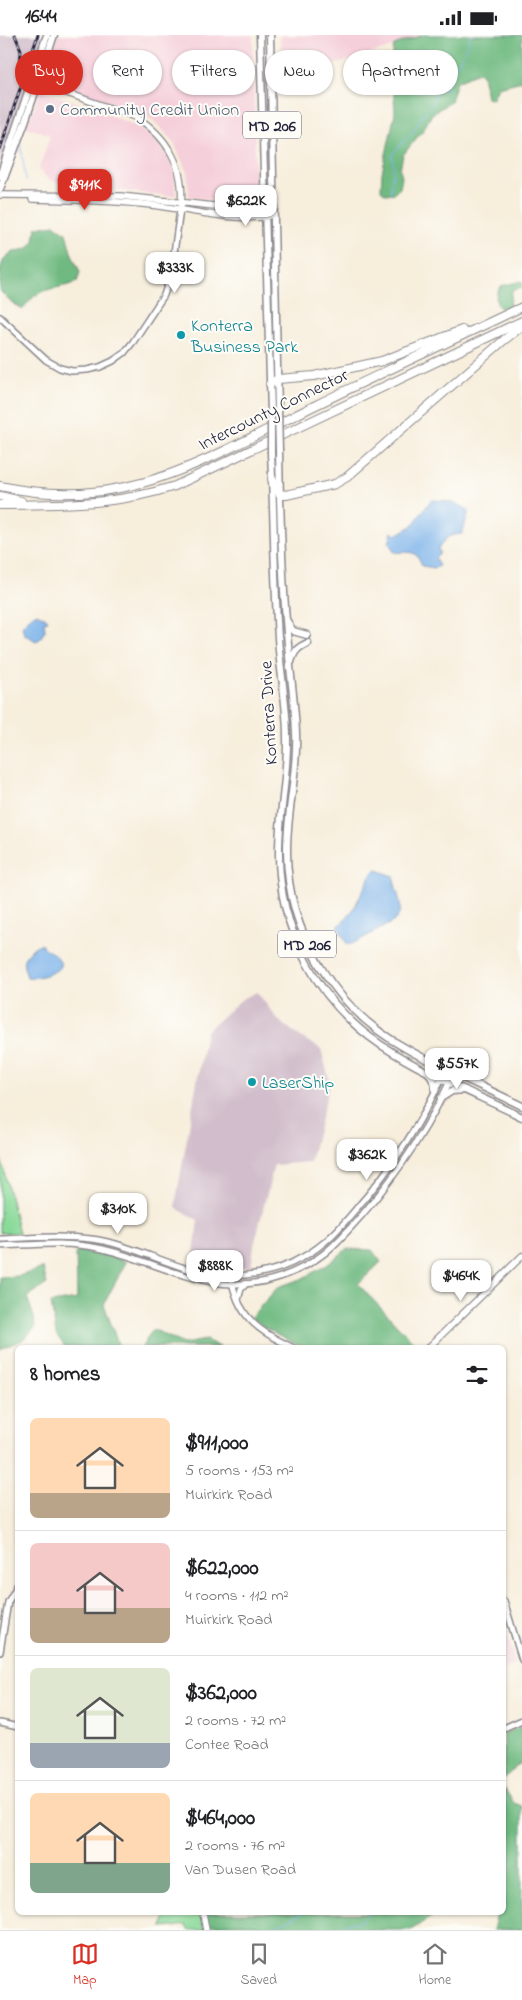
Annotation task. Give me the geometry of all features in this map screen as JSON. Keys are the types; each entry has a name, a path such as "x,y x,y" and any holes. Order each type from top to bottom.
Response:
{"highway":[{"path":"270,384 278,379 314,376 382,361 522,307"},
{"name":"Intercounty Connector","path":"26,492 69,495 127,488 160,479 221,452 522,307"},
{"name":"Intercounty Connector","path":"32,504 64,505 118,500 146,495 174,486 522,321"},
{"path":"272,479 274,487 280,494 286,495 335,484 347,477 522,326"},
{"path":"0,486 26,492"},
{"path":"0,495 26,492"},
{"path":"0,495 32,504"},
{"path":"0,505 32,504"}],"main road":[{"path":"43,50 47,35"},
{"path":"48,50 54,35"},
{"name":"MD 206","path":"260,35 266,215"},
{"name":"MD 206","path":"270,35 274,215"},
{"path":"0,176 30,95"},
{"path":"0,189 31,95"},
{"path":"71,95 136,117 162,138 178,167 182,186 180,210"},
{"path":"250,211 258,206 265,189"},
{"path":"0,195 120,196 250,211 266,215"},
{"path":"18,195 32,199 151,205 238,217 274,215"},
{"name":"Konterra Drive","path":"266,215 271,453 278,640 287,734 285,789 279,851 281,883 287,916 308,967 320,986 345,1016 382,1045 427,1070 522,1117"},
{"name":"Konterra Drive","path":"274,215 280,494 286,616 297,758 286,850 291,894 300,926 318,963 329,981 352,1009 382,1034 406,1049 522,1106"},
{"path":"286,616 288,625 293,631 307,635"},
{"path":"290,665 295,651 308,643"},
{"path":"427,1070 434,1079 436,1091"},
{"path":"441,1098 452,1091 468,1090"},
{"path":"431,1345 522,1256"},
{"path":"507,1271 522,1262"},
{"path":"203,1915 206,1930"}],"street":[{"path":"0,317 46,360 60,368 72,371 87,370 113,361 124,353 133,342 164,295 171,275 180,210"},
{"path":"0,1239 92,1239 187,1268 210,1274 231,1276 261,1273 286,1266 317,1249 335,1233 377,1185 419,1122 446,1069"},
{"path":"0,1246 88,1246 111,1251 187,1276 232,1284 265,1281 296,1271 321,1256 340,1240 400,1167 427,1125 454,1072"},
{"path":"231,1276 238,1303 248,1319 268,1336 288,1345"},
{"path":"238,1303 238,1294 247,1283"},
{"path":"0,1652 1,1634 8,1602 15,1589"},
{"path":"506,1607 522,1659"},
{"path":"506,1727 522,1720"},
{"path":"0,1723 15,1726"}],"shaded area":[{"path":"0,35 49,35 44,50 15,50 15,95 29,95 0,180"},
{"path":"58,35 253,35 253,50 172,50 172,95 254,95 256,202 248,205 189,197 187,172 173,141 153,120 133,110 83,93 83,50 53,50"},
{"path":"280,35 427,35 426,37 383,50 343,50 343,62 333,65 333,50 280,50"},
{"path":"39,95 55,95 139,127 151,136 166,154 174,171 176,195 72,189 48,179 39,169 50,135 26,127"},
{"path":"257,992 278,1020 299,1036 321,1049 330,1083 310,1162 274,1165 254,1246 251,1267 210,1267 193,1261 198,1220 176,1208 176,1200 206,1031 242,999"},
{"path":"506,1627 515,1664 506,1669"}],"green space":[{"path":"423,35 522,35 522,81 498,87 493,98 489,99 487,98 483,74 479,72 458,81 458,50 393,50 394,45"},
{"path":"394,95 453,95 451,101 432,114 423,130 403,155 400,169 402,177 400,188 394,193 385,194 381,190 382,173 395,113"},
{"path":"55,225 66,233 71,252 80,272 77,282 41,292 29,301 23,309 11,302 0,291 1,266 11,253 27,249 34,241 36,228"},
{"path":"522,281 522,289 519,288 512,291 510,305 504,309 499,307 496,296 501,286"},
{"path":"0,1154 19,1233 0,1233"},
{"path":"347,1249 372,1250 381,1262 358,1284 416,1345 298,1345 265,1328 251,1317 278,1287 301,1279 327,1265"},
{"path":"76,1251 104,1254 126,1262 104,1304 118,1345 64,1345 56,1334 51,1303 77,1299"},
{"path":"43,1268 47,1284 27,1297 34,1317 35,1328 22,1340 0,1349 0,1277 19,1276"},
{"path":"153,1329 183,1344 206,1340 216,1345 143,1345"},
{"path":"522,1726 522,1763 517,1765 506,1777 506,1733"},
{"path":"506,1791 514,1803 522,1806 522,1930 493,1930 497,1915 506,1915"},
{"path":"165,1915 203,1915 205,1925 245,1923 266,1930 188,1930 186,1925 163,1928"},
{"path":"203,1915 434,1915 411,1930 266,1930 245,1923 205,1925"}],"water":[{"path":"431,500 451,503 469,511 462,534 447,538 438,549 440,553 435,558 439,566 435,568 422,566 420,560 414,554 394,552 389,543 392,532 396,535 412,526"},
{"path":"37,613 48,621 44,622 45,630 40,639 36,641 24,634 22,626 30,617"},
{"path":"377,870 394,876 400,906 398,917 393,922 352,944 347,944 338,927 353,910 372,873"},
{"path":"41,944 58,958 61,967 45,975 27,977 24,960 33,948"}],"waterway":[{"path":"390,193 394,166 392,155 414,130 423,114 433,102 437,91 447,89 451,75 469,42 470,35"},
{"path":"21,146 26,181"},
{"path":"267,1930 299,1915"},
{"path":"336,1930 346,1924 361,1921 366,1915"}],"railway":[{"path":"15,35 21,50"},
{"path":"0,149 38,35"}],"place":[{"name":"Community Credit Union","path":"50,109"},
{"name":"Konterra Business Park","path":"181,335"},
{"name":"LaserShip","path":"252,1082"}]}
